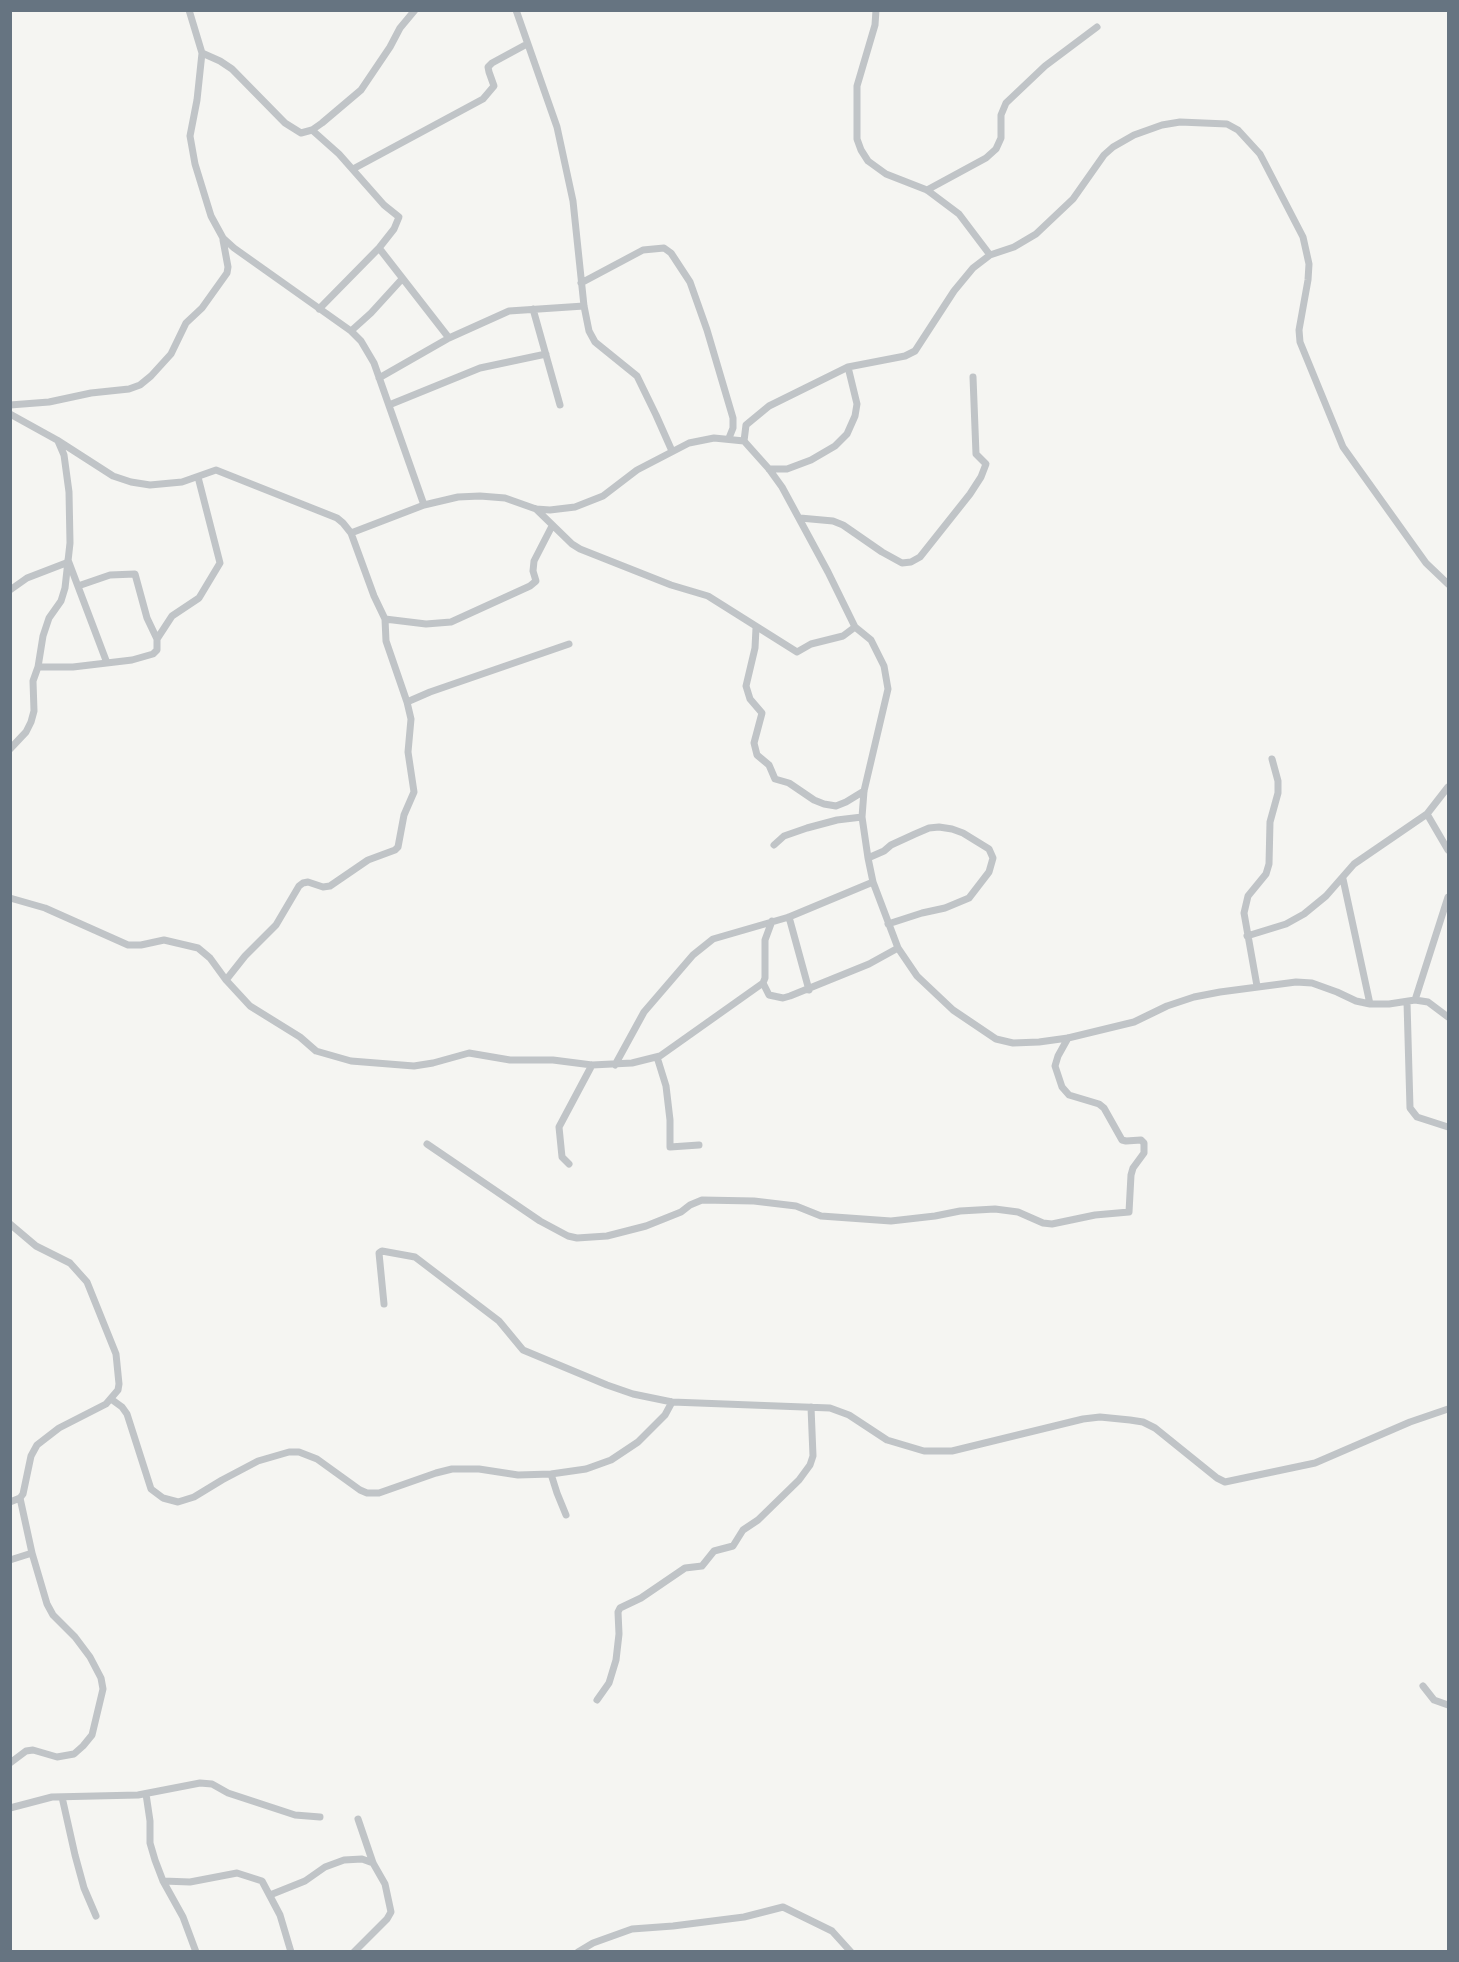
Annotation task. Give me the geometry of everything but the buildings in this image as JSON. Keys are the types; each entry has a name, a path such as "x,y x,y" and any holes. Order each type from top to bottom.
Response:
{"street":[{"path":"10,405 49,402 91,393 129,389 140,385 171,354 186,323 202,308 227,273 223,238 211,216 190,136 199,90 202,53 189,10"},
{"path":"202,53 232,69 295,131 301,133 312,130 322,123 361,90 400,28 415,10"},
{"path":"516,10 557,128 573,201 581,283 589,331 595,342 637,376 672,451"},
{"path":"876,10 875,25 857,86 857,139 868,161 886,174 927,190 958,214 990,255"},
{"path":"927,190 986,158 996,149 1001,138 1001,115 1006,103 1045,66 1097,27"},
{"path":"353,169 483,99 494,86 488,67 502,56 527,44"},
{"path":"744,441 747,425 769,406 848,367 904,356 915,351 965,276 979,261 1014,247 1036,234 1072,199 1104,155 1122,142 1162,125 1180,122 1227,124 1238,130 1260,154 1299,229 1307,250 1308,280 1301,319 1300,342 1343,447 1426,563 1449,585"},
{"path":"312,130 339,154 384,205 398,216 394,228 379,248 319,309"},
{"path":"223,238 239,252 351,331 370,355 424,505"},
{"path":"379,248 449,338"},
{"path":"581,283 643,250 663,248 671,253 690,282 710,339 733,418 733,428 729,438"},
{"path":"351,331 402,279"},
{"path":"379,378 449,338 508,311 584,306"},
{"path":"533,309 560,405"},
{"path":"389,405 480,368 546,354"},
{"path":"769,469 787,469 811,460 835,446 847,434 855,416 857,404 848,367"},
{"path":"800,518 834,521 902,563 911,562 920,557 970,494 986,464 976,454 973,377"},
{"path":"11,414 113,476 131,483 171,484 216,470 323,512 343,523 351,533 385,619 386,641 411,720 408,752 414,792 404,816 398,847 368,860 328,887 308,882 301,884 276,925 245,956 226,980"},
{"path":"351,533 424,505 459,497 505,498 536,509 562,510 603,496 637,470 672,451 701,439 729,438 744,441 769,469 800,518 855,627 876,647 888,680 864,791 862,817 873,882 898,948 917,976 953,1010 996,1039 1013,1043 1068,1038 1134,1022 1167,1006 1194,997 1296,982 1312,983 1356,1001 1370,1004 1415,1000 1428,1002 1449,1017"},
{"path":"10,748 26,732 31,722 34,711 33,681 45,628 62,601 65,588 70,535 68,477 64,455 57,440"},
{"path":"157,639 172,616 198,598 220,564 198,477"},
{"path":"536,509 572,544 587,553 671,585 708,596 797,652 811,644 843,636 855,627"},
{"path":"385,619 426,624 451,622 530,586 536,581 533,571 534,561 552,526"},
{"path":"67,560 106,663"},
{"path":"10,590 27,578 67,560"},
{"path":"38,667 72,667 132,660 153,654 158,648 135,574 110,575 78,586"},
{"path":"756,628 755,648 746,686 750,699 762,713 754,743 756,755 769,765 775,779 789,783 814,800 825,804 836,806 864,791"},
{"path":"407,702 569,644"},
{"path":"1257,986 1244,913 1248,896 1266,874 1269,864 1270,822 1278,793 1278,781 1272,759"},
{"path":"1247,936 1286,924 1304,914 1326,896 1354,864 1427,814 1449,787"},
{"path":"1427,814 1449,850"},
{"path":"774,845 784,836 807,828 837,820 862,817"},
{"path":"868,858 921,831 939,827 963,833 988,849 993,858 989,872 969,898 945,908 922,912 888,924"},
{"path":"1343,879 1370,1004"},
{"path":"615,1065 644,1012 693,955 719,936 789,917 873,882"},
{"path":"1415,1000 1449,897"},
{"path":"10,898 45,908 128,945 164,940 198,948 210,958 242,999 265,1017 300,1037 316,1051 340,1059 414,1066 469,1053 510,1060 553,1060 592,1065 615,1065 657,1057 762,983 765,978 765,940 771,921"},
{"path":"789,917 809,990"},
{"path":"762,983 769,994 783,998 809,990 869,964 898,948"},
{"path":"1407,1002 1410,1108 1417,1117 1449,1127"},
{"path":"427,1144 540,1221 568,1236 577,1238 607,1236 646,1226 681,1212 702,1200 754,1201 796,1206 821,1216 891,1221 935,1216 960,1210 995,1209 1018,1212 1043,1223 1052,1224 1095,1215 1129,1212 1131,1175 1133,1168 1144,1153 1144,1143 1141,1140 1122,1140 1099,1104 1069,1095 1062,1088 1055,1066 1068,1038"},
{"path":"657,1057 666,1086 670,1147 699,1145"},
{"path":"569,1164 562,1157 559,1127 592,1065"},
{"path":"10,1224 36,1246 70,1263 90,1287 116,1354 119,1384 118,1390 111,1399 59,1428 37,1445 31,1456 23,1494 20,1498 10,1502"},
{"path":"384,1304 379,1253 382,1251 412,1256 499,1321 523,1350 633,1394 672,1402 830,1408 849,1415 888,1440 924,1451 952,1451 1083,1419 1100,1417 1143,1422 1166,1436 1225,1482 1315,1463 1410,1422 1449,1409"},
{"path":"111,1399 127,1414 151,1489 158,1496 178,1502 194,1497 258,1461 289,1452 299,1452 317,1459 367,1493 379,1493 452,1469 479,1468 508,1475 551,1474 586,1469 619,1455 638,1442 665,1415 672,1402"},
{"path":"597,1700 609,1683 616,1660 618,1610 641,1598 685,1568 704,1564 714,1551 733,1546 743,1530 758,1520 799,1480 810,1465 813,1456 811,1407"},
{"path":"551,1474 566,1515"},
{"path":"10,1763 26,1751 57,1757 74,1754 92,1735 103,1689 100,1678 82,1646 53,1615 47,1604 32,1553 20,1498"},
{"path":"10,1560 32,1553"},
{"path":"1423,1686 1434,1700 1449,1705"},
{"path":"10,1808 62,1797 146,1794 178,1786 207,1783 234,1796 295,1815 320,1817"},
{"path":"146,1794 150,1843 163,1881 183,1917 196,1952"},
{"path":"62,1797 84,1888 96,1916"},
{"path":"354,1952 387,1919 391,1912 385,1884 373,1863 358,1819"},
{"path":"270,1895 305,1881 325,1867 344,1860 362,1858 373,1863"},
{"path":"163,1881 190,1882 226,1874 244,1874 262,1881 280,1915 291,1952"},
{"path":"578,1952 593,1943 632,1929 744,1917 783,1907 832,1931 851,1952"}]}
